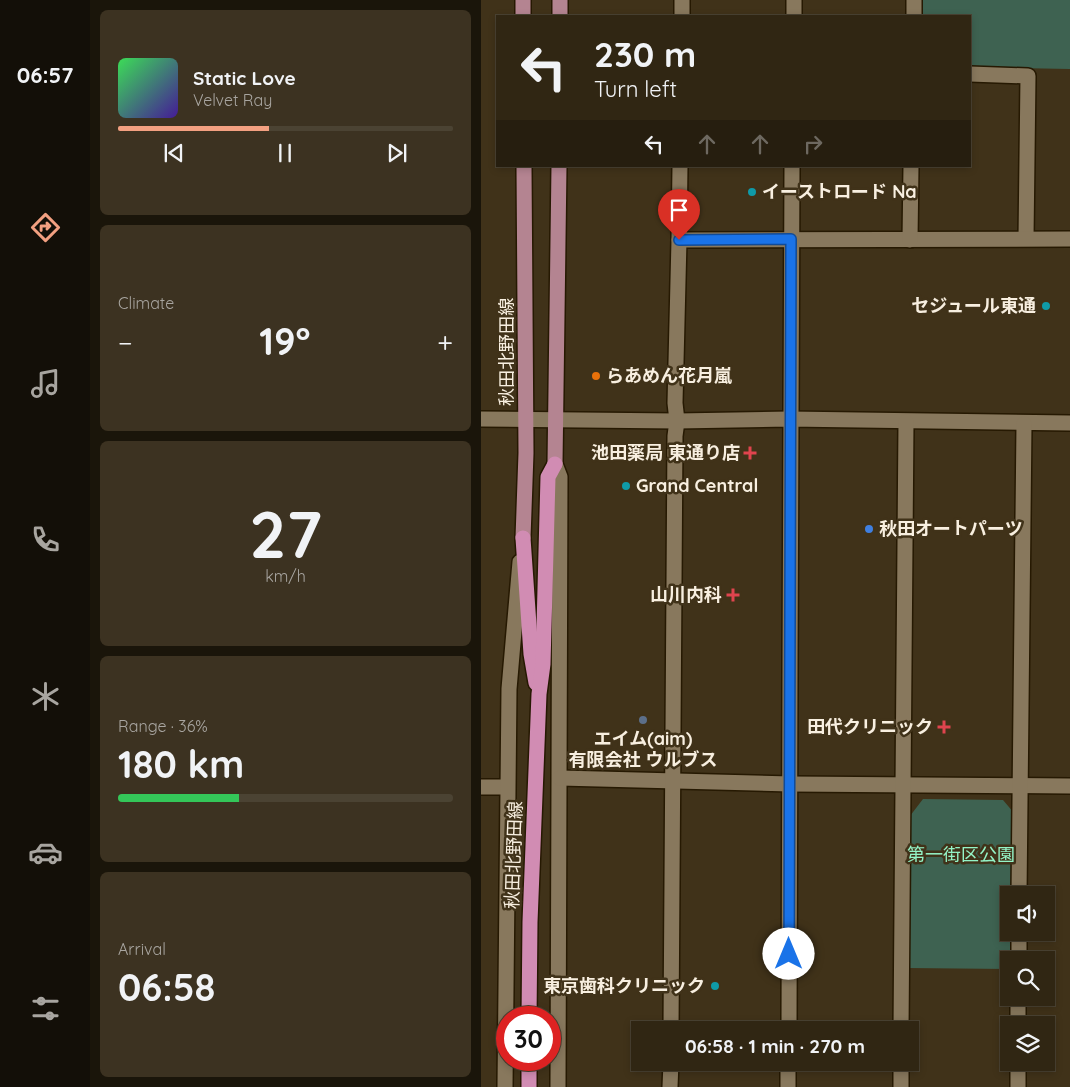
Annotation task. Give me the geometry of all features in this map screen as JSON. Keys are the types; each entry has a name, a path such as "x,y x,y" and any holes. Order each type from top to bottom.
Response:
{"highway":[{"path":"539,694 543,664 548,477 555,464"},
{"path":"523,538 533,672 539,694"},
{"name":"秋田北野田線","path":"529,1006 530,922 539,694"},
{"path":"529,1071 529,1087"}],"main road":[{"path":"523,0 523,15"},
{"path":"560,15 561,0"},
{"name":"秋田北野田線","path":"523,538 526,419 524,167"},
{"path":"555,464 559,167"}],"street":[{"path":"682,0 682,15"},
{"path":"793,15 794,0"},
{"path":"913,15 914,0"},
{"path":"971,74 1028,76 1026,238"},
{"path":"671,1021 675,436 677,421 675,403 680,167"},
{"path":"789,1021 791,784 789,419 792,167"},
{"path":"910,240 911,167"},
{"path":"679,240 1070,239"},
{"path":"481,419 677,421 789,419 1024,424 1070,423"},
{"path":"901,1021 906,422"},
{"path":"1019,886 1024,424"},
{"path":"555,464 560,476 558,1087"},
{"path":"505,1087 509,689 523,538"},
{"path":"560,778 791,784 1070,786"},
{"path":"481,787 507,787"},
{"path":"670,1087 671,1071"},
{"path":"788,1087 789,1071"},
{"path":"901,1071 901,1087"},
{"path":"1018,1071 1018,1087"}],"green space":[{"path":"920,0 1070,0 1070,69 971,67 971,15 919,15"},
{"name":"第一街区公園","path":"923,799 1003,800 1014,813 1012,886 1000,886 1000,941 1012,941 1011,951 1000,951 1000,969 907,968 910,816"}],"place":[{"name":"イーストロード Na","path":"752,192"},
{"name":"セジュール東通","path":"1046,306"},
{"name":"らあめん花月嵐","path":"596,376"},
{"name":"池田薬局 東通り店","path":"750,453"},
{"name":"Grand Central","path":"626,486"},
{"name":"秋田オートパーツ","path":"869,529"},
{"name":"山川内科","path":"733,595"},
{"name":"エイム(aim) 有限会社 ウルブス","path":"643,720"},
{"name":"田代クリニック","path":"944,727"},
{"name":"東京歯科クリニック","path":"715,986"}],"route":[{"path":"679,240 791,239 789,419 791,784 789,954"}]}
